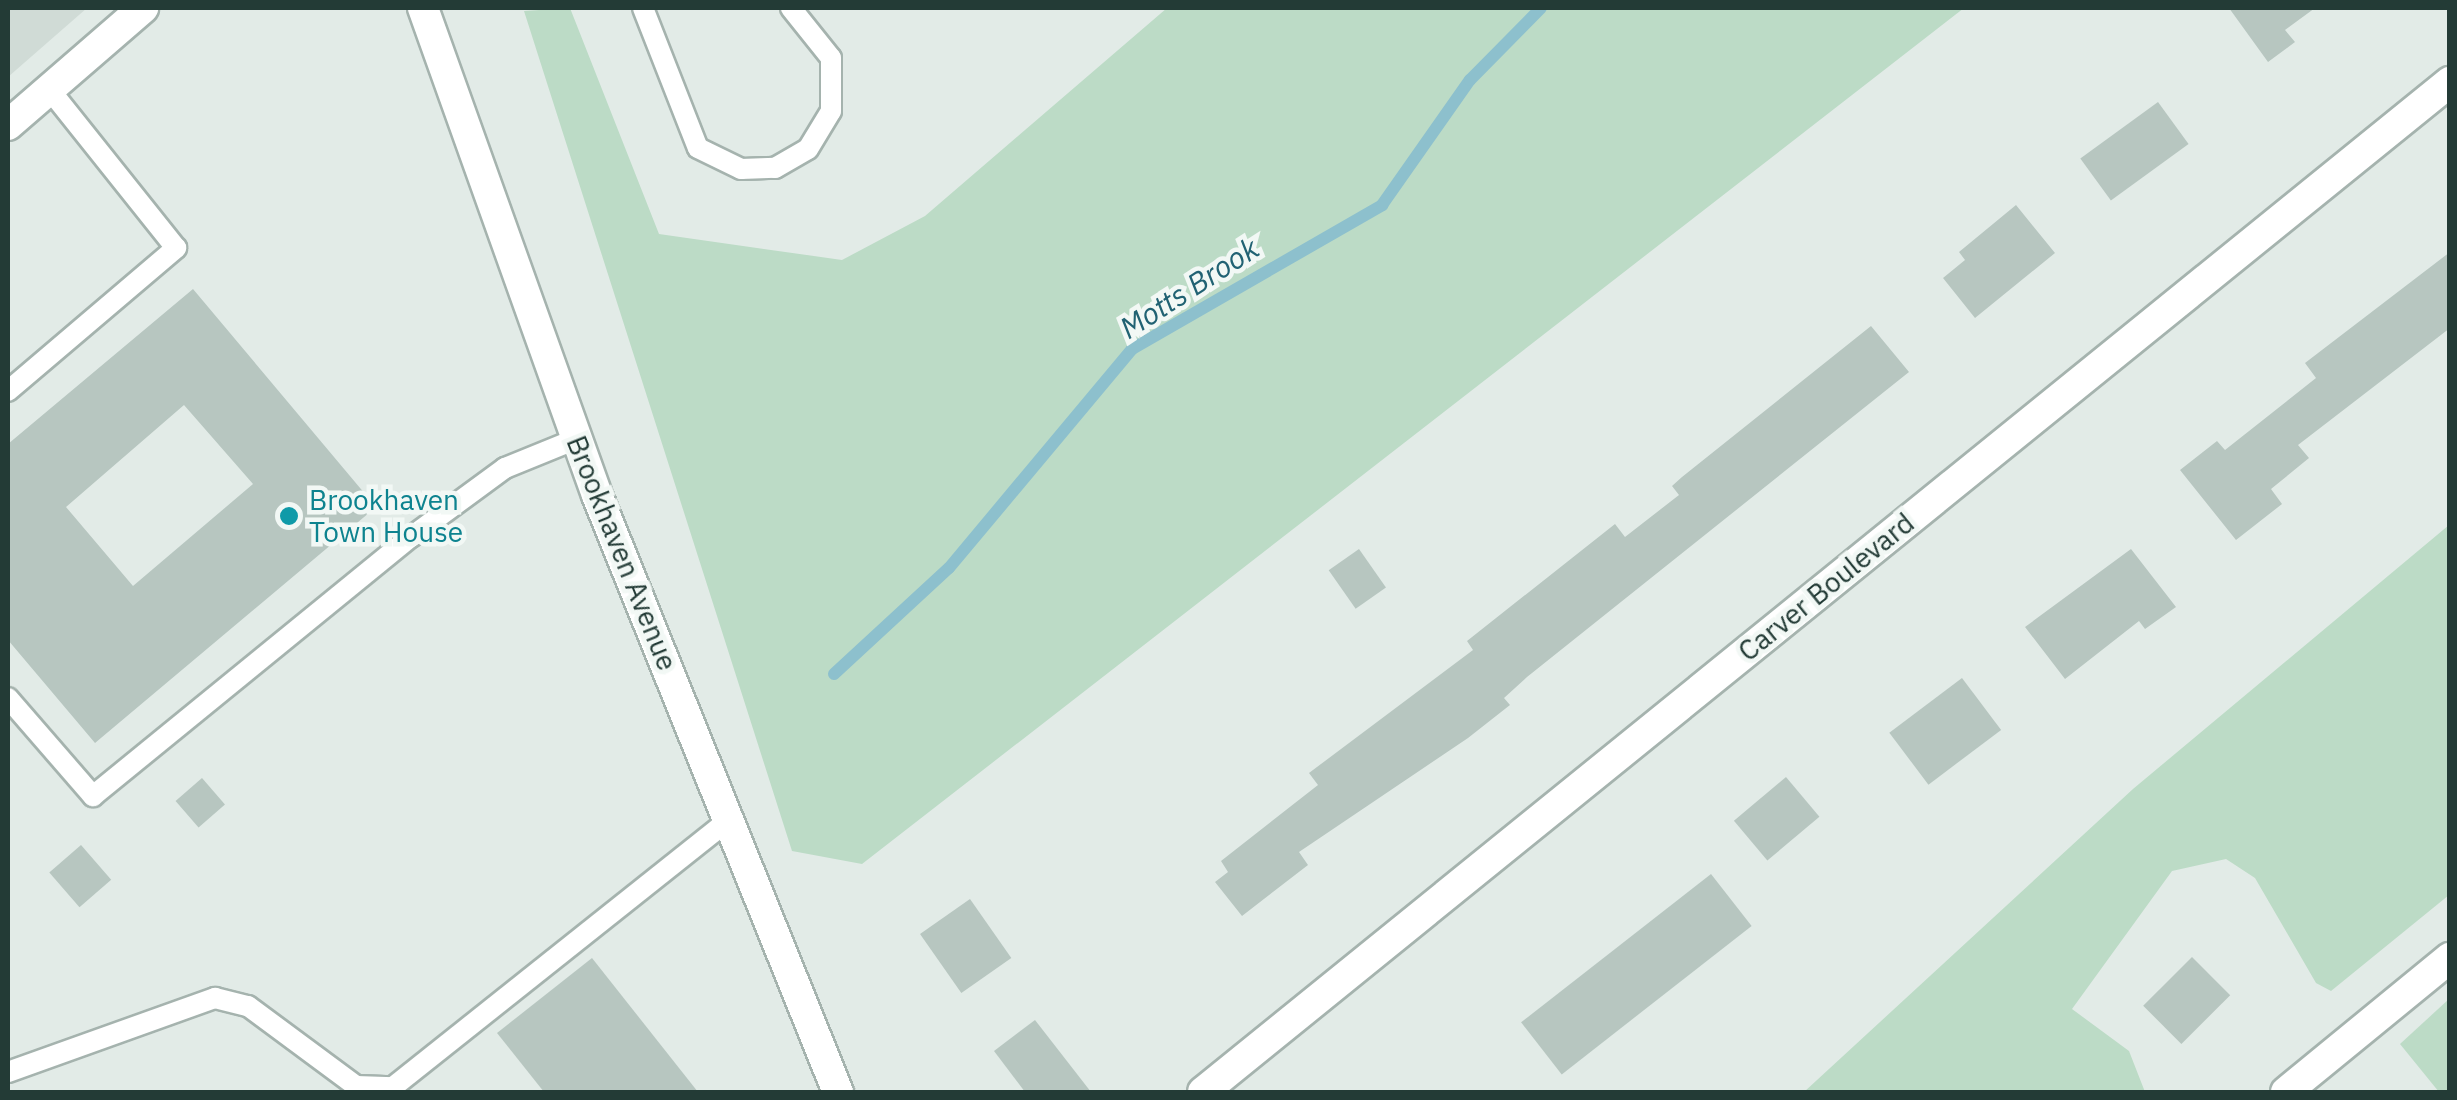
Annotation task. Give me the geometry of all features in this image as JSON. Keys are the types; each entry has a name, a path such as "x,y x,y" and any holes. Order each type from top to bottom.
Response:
{"street":[{"path":"8,125 143,8"},
{"name":"Brookhaven Avenue","path":"423,8 576,439 838,1092"},
{"name":"Carver Boulevard","path":"1203,1092 2450,82"},
{"path":"2286,1092 2450,958"}],"lane":[{"path":"642,8 698,148 740,169 775,168 808,149 831,111 831,58 792,8"},
{"path":"8,392 176,248 49,89"},
{"path":"8,698 93,796 458,502 505,468 576,439"},
{"path":"8,1072 215,998 248,1006 356,1086 393,1088 728,821"}],"shaded area":[{"path":"8,8 87,8 8,77"}],"green space":[{"path":"570,8 659,234 842,260 925,216 1167,8 1964,8 862,864 792,851 524,11"},
{"path":"2449,525 2449,895 2331,991 2316,983 2255,878 2226,859 2172,871 2072,1009 2129,1051 2145,1092 1804,1092 2133,789"},
{"path":"2449,999 2449,1092 2439,1092 2400,1044"}],"building":[{"path":"2229,8 2315,8 2285,30 2295,42 2268,62"},
{"path":"2158,102 2189,144 2111,200 2080,158"},
{"path":"2016,205 2055,253 1975,318 1943,278 1965,260 1959,252"},
{"path":"2450,252 2450,328 2298,445 2309,458 2271,489 2282,504 2236,540 2180,470 2217,441 2225,450 2316,378 2305,363"},
{"name":"Brookhaven Town House","path":"193,289 376,507 95,743 8,640 8,444","holes":["184,405 253,484 133,586 66,507"]},
{"path":"1871,326 1909,372 1527,677 1504,698 1510,705 1468,738 1299,852 1308,865 1242,916 1215,882 1228,872 1221,861 1318,785 1309,773 1473,650 1467,641 1615,524 1625,537 1679,495 1672,486 1682,477"},
{"path":"1359,549 1386,588 1356,609 1329,570"},
{"path":"2131,549 2176,607 2145,629 2139,621 2065,679 2025,627"},
{"path":"1962,678 2001,730 1928,785 1889,733"},
{"path":"1786,777 1819,817 1767,861 1734,821"},
{"path":"202,778 225,804 199,827 176,801"},
{"path":"81,845 111,880 79,907 49,873"},
{"path":"1711,874 1752,926 1562,1074 1521,1022"},
{"path":"970,899 1011,958 961,993 920,934"},
{"path":"2192,957 2230,995 2181,1044 2143,1006"},
{"path":"592,958 698,1092 544,1092 497,1033"},
{"path":"1035,1020 1091,1092 1025,1092 994,1051"}],"waterway":[{"name":"Motts Brook","path":"834,674 949,568 1132,349 1382,205 1470,80 1541,8"}],"place":[{"name":"Brookhaven Town House","path":"289,516"}]}
